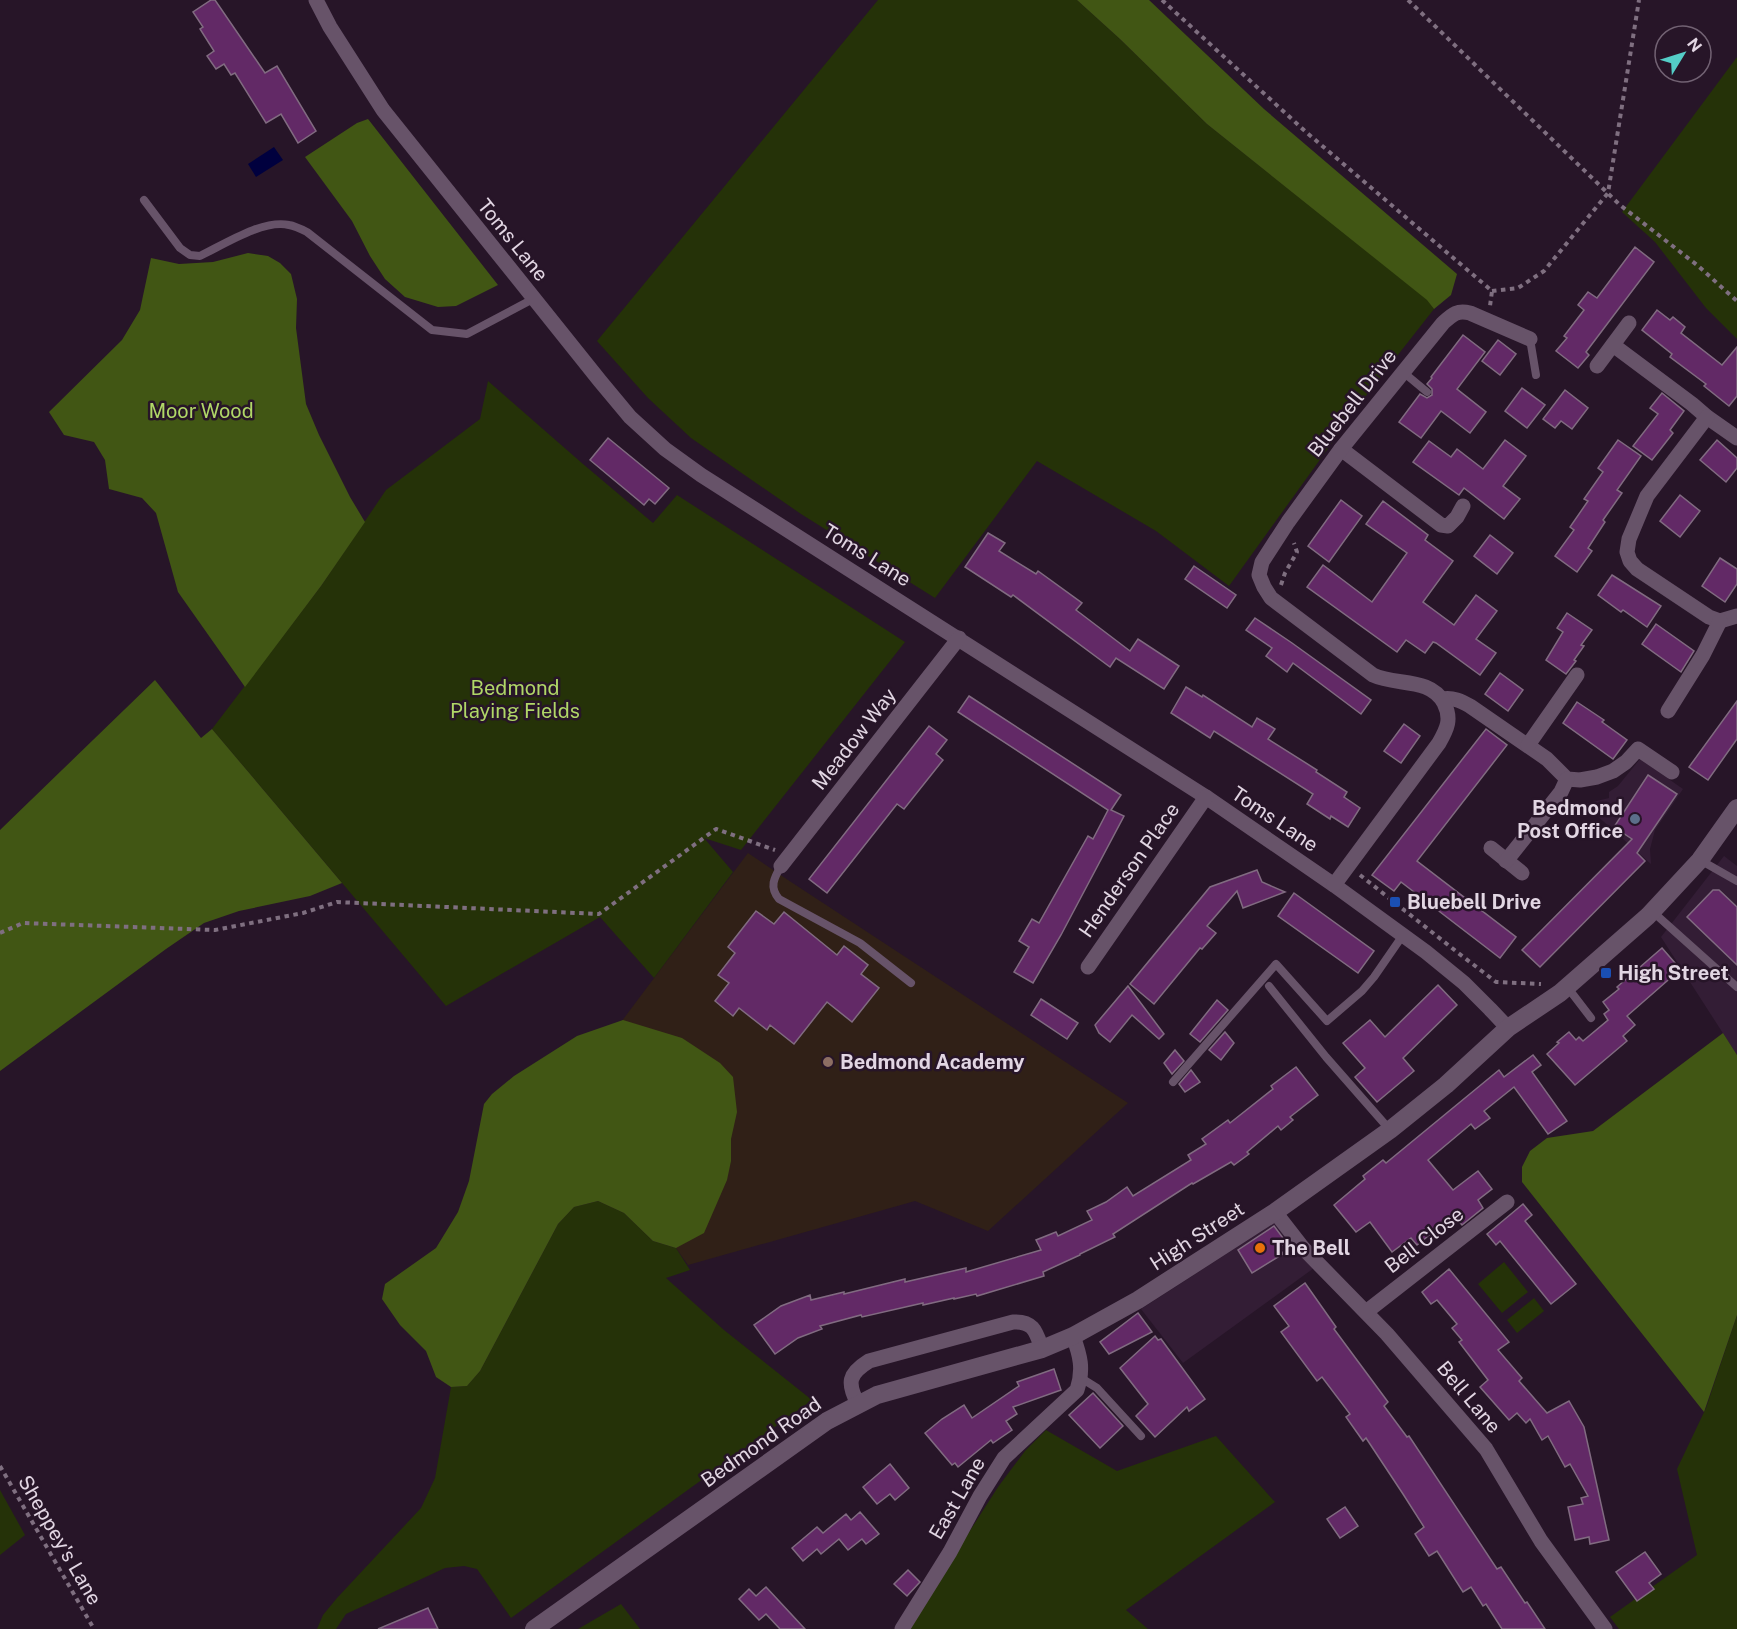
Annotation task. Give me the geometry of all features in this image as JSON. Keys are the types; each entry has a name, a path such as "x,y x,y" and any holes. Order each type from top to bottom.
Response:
{"street":[{"name":"Toms Lane","path":"316,0 330,27 383,110 630,417 665,449 701,475 1206,797 1403,935 1464,983 1508,1028"},
{"name":"Bluebell Drive","path":"1442,699 1428,687 1382,679 1373,675 1271,598 1259,575 1262,562 1341,449 1452,314 1461,311 1470,313 1530,339"},
{"path":"1597,366 1629,323"},
{"path":"1612,345 1737,438"},
{"path":"1707,417 1647,496 1629,539 1627,552 1630,561 1637,569 1709,617 1720,621 1737,616"},
{"path":"1341,449 1441,525 1448,526 1463,506"},
{"path":"1668,711 1703,655 1720,621"},
{"name":"Meadow Way","path":"785,860 959,638"},
{"path":"1528,745 1577,675"},
{"path":"1334,885 1439,743 1447,729 1449,719 1442,699 1459,700 1528,745 1547,759 1567,779 1580,780 1613,771 1626,762 1638,749 1672,772"},
{"path":"1506,861 1562,792 1567,779"},
{"name":"Henderson Place","path":"1088,967 1206,797"},
{"name":"High Street","path":"1042,1349 1072,1336 1138,1300 1275,1212 1390,1130 1446,1085 1508,1028 1560,993 1653,911 1700,860 1736,811"},
{"path":"1491,848 1522,873"},
{"name":"Bell Close","path":"1366,1312 1507,1202"},
{"name":"Bell Lane","path":"1275,1212 1303,1248 1387,1334 1486,1449 1541,1542 1605,1629"},
{"path":"858,1404 851,1391 851,1378 857,1368 868,1361 1002,1325 1023,1322 1033,1327 1042,1349"},
{"path":"1072,1336 1080,1355 1081,1378"},
{"name":"Bedmond Road","path":"534,1629 827,1421 858,1404 897,1388 1042,1349"},
{"name":"East Lane","path":"902,1629 950,1552 995,1470 1004,1458 1077,1390 1081,1378"}],"lane":[{"path":"144,200 180,248 190,255 200,256 269,226 289,225 307,232 432,330 467,333 533,298"},
{"path":"1530,339 1536,375"},
{"path":"1403,372 1427,392"},
{"path":"785,860 773,879 772,888 779,900 860,943 911,983"},
{"path":"1700,860 1737,881"},
{"path":"1653,911 1737,987"},
{"path":"1173,1082 1276,964 1327,1021 1374,978 1403,935"},
{"path":"1269,986 1326,1057 1390,1130"},
{"path":"1560,993 1591,1018"},
{"path":"1081,1378 1098,1388 1141,1436"}],"path":[{"path":"1162,0 1306,132 1492,291 1518,288 1544,271 1608,193 1640,0"},
{"path":"1408,0 1620,205 1697,265 1737,301"},
{"path":"1482,318 1491,304 1492,291"},
{"path":"1283,592 1281,586 1285,573 1297,552 1288,522"},
{"path":"0,933 23,923 215,930 303,914 336,902 599,914 716,829 785,860"},
{"path":"1348,865 1496,982 1540,983 1560,993"},
{"name":"Sheppey's Lane","path":"0,1466 94,1629"}],"shaded area":[{"path":"274,147 283,160 256,177 248,164"},
{"path":"1640,759 1683,789 1655,830 1650,849 1651,864 1584,804 1609,798 1609,792 1618,786"},
{"name":"Bedmond Academy","path":"748,853 1128,1103 988,1231 915,1201 688,1265 676,1248 543,1126"},
{"path":"1724,856 1737,866 1737,1055 1661,937"},
{"path":"1279,1220 1314,1268 1183,1363 1141,1309"}],"green space":[{"path":"878,0 1077,0 1207,124 1428,300 1434,309 1368,393 1229,586 1156,531 1037,461 935,598 801,514 691,438 648,398 597,341"},
{"path":"1077,0 1149,0 1264,109 1457,274 1451,295 1434,309 1427,300 1207,124"},
{"path":"1737,57 1737,339 1706,308 1655,242 1622,212"},
{"path":"368,119 498,285 456,306 438,307 405,297 385,279 352,221 305,157 357,123"},
{"name":"Moor Wood","path":"248,253 268,256 280,263 291,274 297,299 296,328 306,404 350,497 365,522 321,586 245,687 178,592 156,513 142,498 109,489 105,460 94,442 64,435 49,412 122,340 140,310 151,258 179,264 213,262"},
{"name":"Bedmond Playing Fields","path":"488,381 653,523 677,495 905,642 741,850 704,838 733,872 654,978 600,917 446,1006 212,729 321,586 386,490 480,419"},
{"path":"155,680 201,738 212,729 342,883 310,896 239,911 204,923 0,1071 0,830"},
{"path":"623,1020 682,1038 720,1063 733,1077 737,1112 731,1139 731,1161 727,1180 704,1233 676,1248 653,1241 624,1213 598,1201 574,1207 558,1224 480,1371 467,1386 451,1387 436,1377 426,1351 400,1325 382,1299 385,1284 436,1248 458,1212 469,1181 484,1104 492,1094 514,1076 577,1036"},
{"path":"1723,1033 1737,1055 1737,1315 1704,1412 1522,1182 1522,1167 1530,1151 1547,1138 1593,1131"},
{"path":"598,1201 624,1213 653,1241 676,1248 690,1270 666,1278 724,1330 812,1400 511,1618 477,1569 464,1566 445,1568 346,1614 336,1629 317,1629 323,1615 337,1598 421,1508 435,1478 451,1387 467,1386 480,1371 558,1224 574,1207"},
{"path":"1504,1262 1528,1292 1502,1313 1478,1284"},
{"path":"1534,1298 1544,1311 1517,1333 1507,1320"},
{"path":"1737,1315 1737,1629 1619,1629 1610,1617 1697,1555 1677,1469 1706,1408"},
{"path":"1046,1430 1117,1471 1216,1436 1275,1502 1126,1610 1148,1629 907,1629 998,1487 1025,1451"},
{"path":"0,1490 25,1535 0,1555"},
{"path":"621,1604 640,1629 578,1629"}],"building":[{"path":"211,0 215,0 265,73 277,66 316,131 298,143 281,114 266,123 235,73 231,75 224,64 216,69 207,56 214,51 200,29 203,27 193,12"},
{"path":"1635,247 1654,262 1586,352 1589,355 1578,368 1556,351 1567,338 1564,336 1584,310 1578,305 1588,292 1597,298"},
{"path":"1657,310 1670,320 1673,317 1685,327 1681,333 1722,365 1737,347 1737,396 1729,406 1704,386 1706,384 1670,357 1672,354 1642,330"},
{"path":"1463,335 1485,352 1457,389 1486,412 1470,433 1441,411 1421,438 1399,422 1420,394 1427,398 1432,395 1432,389 1427,384"},
{"path":"1498,340 1516,354 1500,375 1482,361"},
{"path":"1522,388 1545,405 1527,428 1505,411"},
{"path":"1565,390 1588,408 1572,429 1561,421 1555,428 1543,419"},
{"path":"1662,393 1684,411 1670,430 1673,433 1652,460 1633,446 1658,414 1650,408"},
{"path":"608,438 669,488 655,504 649,499 644,505 590,460"},
{"path":"1505,440 1526,456 1503,486 1520,499 1504,519 1464,488 1459,495 1413,462 1429,441 1451,457 1457,449 1483,469"},
{"path":"1618,440 1641,456 1617,490 1622,493 1603,520 1605,522 1588,548 1592,551 1577,572 1555,556 1574,530 1570,527 1588,501 1584,499 1603,472 1598,468"},
{"path":"1717,440 1737,458 1737,468 1726,482 1700,460"},
{"path":"1680,495 1700,511 1680,537 1660,521"},
{"path":"1341,500 1362,516 1329,562 1308,546"},
{"path":"1383,501 1428,535 1425,540 1453,561 1423,602 1454,625 1476,595 1497,611 1476,639 1496,653 1480,675 1433,642 1425,653 1406,640 1397,652 1307,587 1323,565 1372,602 1407,553 1366,524"},
{"path":"988,533 1005,543 999,551 1036,574 1038,571 1082,603 1076,610 1130,651 1138,639 1179,666 1164,689 1116,658 1110,667 1013,595 1011,597 965,567"},
{"path":"1490,535 1513,553 1497,574 1474,556"},
{"path":"1720,558 1737,569 1737,584 1725,602 1702,586"},
{"path":"1194,566 1236,595 1227,608 1185,579"},
{"path":"1612,575 1661,606 1647,627 1598,595"},
{"path":"1567,613 1592,630 1581,645 1584,646 1574,660 1576,661 1566,674 1546,660 1563,632 1557,628"},
{"path":"1255,618 1371,700 1361,714 1293,663 1287,672 1266,656 1272,648 1246,630"},
{"path":"1656,624 1694,651 1681,672 1642,644"},
{"path":"1500,673 1523,690 1508,711 1485,694"},
{"path":"1186,687 1202,697 1203,695 1252,727 1257,718 1275,729 1268,739 1347,792 1344,797 1360,808 1348,827 1331,816 1330,819 1307,804 1313,794 1214,731 1210,738 1171,713"},
{"path":"969,696 1121,795 1111,810 1124,816 1033,983 1014,972 1029,947 1019,941 1032,919 1039,923 1088,836 1093,839 1108,810 958,712"},
{"path":"1737,701 1737,739 1708,780 1689,767"},
{"path":"1577,702 1604,720 1602,722 1627,740 1613,759 1563,723"},
{"path":"1404,724 1420,736 1401,763 1384,751"},
{"path":"929,726 947,740 936,754 943,760 904,809 897,804 827,893 809,879"},
{"path":"1486,729 1507,745 1417,861 1516,937 1500,958 1401,882 1394,891 1372,875"},
{"path":"1648,775 1677,794 1637,853 1645,861 1540,967 1522,950 1632,839 1614,827"},
{"path":"1257,870 1262,882 1285,892 1243,908 1237,891 1207,926 1216,933 1202,949 1200,948 1154,1004 1130,984 1210,887"},
{"path":"1713,890 1719,890 1737,907 1737,965 1687,917"},
{"path":"1294,893 1374,951 1358,973 1278,916"},
{"path":"756,911 774,924 784,912 837,955 844,946 868,965 861,974 879,988 852,1022 827,1002 794,1044 770,1025 767,1030 739,1008 733,1016 715,1001 729,983 718,975 735,953 728,947"},
{"path":"1662,948 1675,963 1669,968 1675,974 1627,1016 1635,1025 1623,1036 1627,1041 1575,1085 1547,1054 1569,1032 1576,1040 1579,1037 1583,1041 1608,1020 1604,1014 1609,1010 1603,1002"},
{"path":"1438,985 1457,1005 1403,1058 1414,1071 1377,1102 1355,1077 1365,1068 1343,1043 1370,1020 1385,1037"},
{"path":"1128,986 1164,1034 1159,1039 1132,1015 1110,1042 1099,1033 1095,1025"},
{"path":"1041,999 1078,1023 1067,1039 1031,1015"},
{"path":"1217,1000 1228,1010 1200,1042 1190,1034"},
{"path":"1225,1032 1234,1043 1221,1060 1209,1050"},
{"path":"1175,1050 1184,1061 1172,1074 1164,1063"},
{"path":"1533,1055 1541,1065 1532,1072 1567,1121 1548,1134 1514,1087 1484,1111 1490,1118 1475,1129 1471,1124 1428,1160 1453,1190 1478,1171 1492,1189 1478,1200 1483,1208 1462,1225 1455,1217 1417,1245 1411,1238 1392,1252 1370,1222 1356,1232 1334,1205 1365,1179 1363,1176 1383,1160 1386,1163 1499,1070 1504,1077"},
{"path":"1296,1067 1318,1095 1290,1117 1293,1120 1281,1130 1278,1126 1234,1165 1231,1162 1192,1183 1113,1234 1115,1237 1043,1272 1044,1276 977,1296 976,1294 923,1305 923,1303 862,1317 861,1315 820,1326 822,1329 798,1338 775,1354 754,1325 781,1306 810,1295 811,1300 966,1268 966,1272 1041,1250 1036,1240 1056,1232 1058,1236 1092,1220 1087,1211 1106,1202 1127,1187 1133,1196 1191,1160 1188,1155 1206,1144 1202,1139 1228,1120 1230,1123 1273,1089 1271,1086"},
{"path":"1191,1070 1200,1082 1185,1092 1179,1084"},
{"path":"1523,1204 1532,1215 1525,1221 1576,1284 1551,1304 1500,1241 1496,1245 1487,1234"},
{"name":"The Bell","path":"1274,1226 1286,1242 1279,1247 1283,1254 1252,1273 1238,1250"},
{"path":"1449,1269 1509,1342 1498,1350 1522,1378 1519,1381 1547,1413 1569,1401 1584,1427 1609,1540 1590,1544 1589,1537 1575,1540 1568,1507 1583,1504 1581,1498 1588,1496 1570,1464 1565,1467 1548,1436 1542,1440 1530,1419 1526,1423 1517,1413 1509,1420 1480,1387 1488,1380 1459,1342 1462,1340 1452,1328 1457,1324 1437,1300 1431,1304 1422,1292"},
{"path":"1305,1283 1336,1327 1334,1329 1388,1402 1384,1406 1407,1437 1409,1436 1497,1569 1501,1567 1545,1629 1502,1629 1486,1604 1483,1606 1471,1587 1463,1592 1437,1551 1429,1556 1415,1534 1424,1527 1366,1438 1363,1441 1346,1417 1350,1414 1322,1377 1317,1381 1281,1332 1289,1326 1274,1306"},
{"path":"1138,1313 1152,1332 1109,1354 1100,1342"},
{"path":"1155,1336 1158,1340 1161,1339 1205,1399 1189,1411 1187,1407 1155,1437 1136,1416 1148,1404 1120,1368"},
{"path":"1054,1369 1061,1390 1013,1407 1017,1414 1006,1421 1012,1430 993,1443 991,1440 958,1467 955,1463 952,1465 925,1433 964,1405 972,1418 1019,1386 1017,1382"},
{"path":"1093,1393 1123,1426 1100,1448 1069,1415"},
{"path":"890,1464 909,1488 895,1500 890,1494 877,1504 863,1487"},
{"path":"1345,1507 1358,1526 1340,1538 1327,1519"},
{"path":"860,1512 879,1534 866,1544 862,1539 848,1550 839,1539 821,1554 817,1549 803,1561 792,1548 817,1527 823,1533 846,1514 851,1520"},
{"path":"1645,1552 1661,1574 1649,1583 1654,1589 1637,1601 1616,1572"},
{"path":"908,1570 920,1582 907,1596 894,1584"},
{"path":"766,1587 805,1629 780,1629 766,1614 759,1620 739,1599 749,1589 756,1596"},
{"path":"428,1608 438,1629 378,1629"}],"place":[{"name":"Bedmond Post Office","path":"1635,819"},
{"name":"Bluebell Drive","path":"1395,902"},
{"name":"High Street","path":"1606,973"},
{"name":"Bedmond Academy","path":"828,1062"},
{"name":"The Bell","path":"1260,1248"}]}
